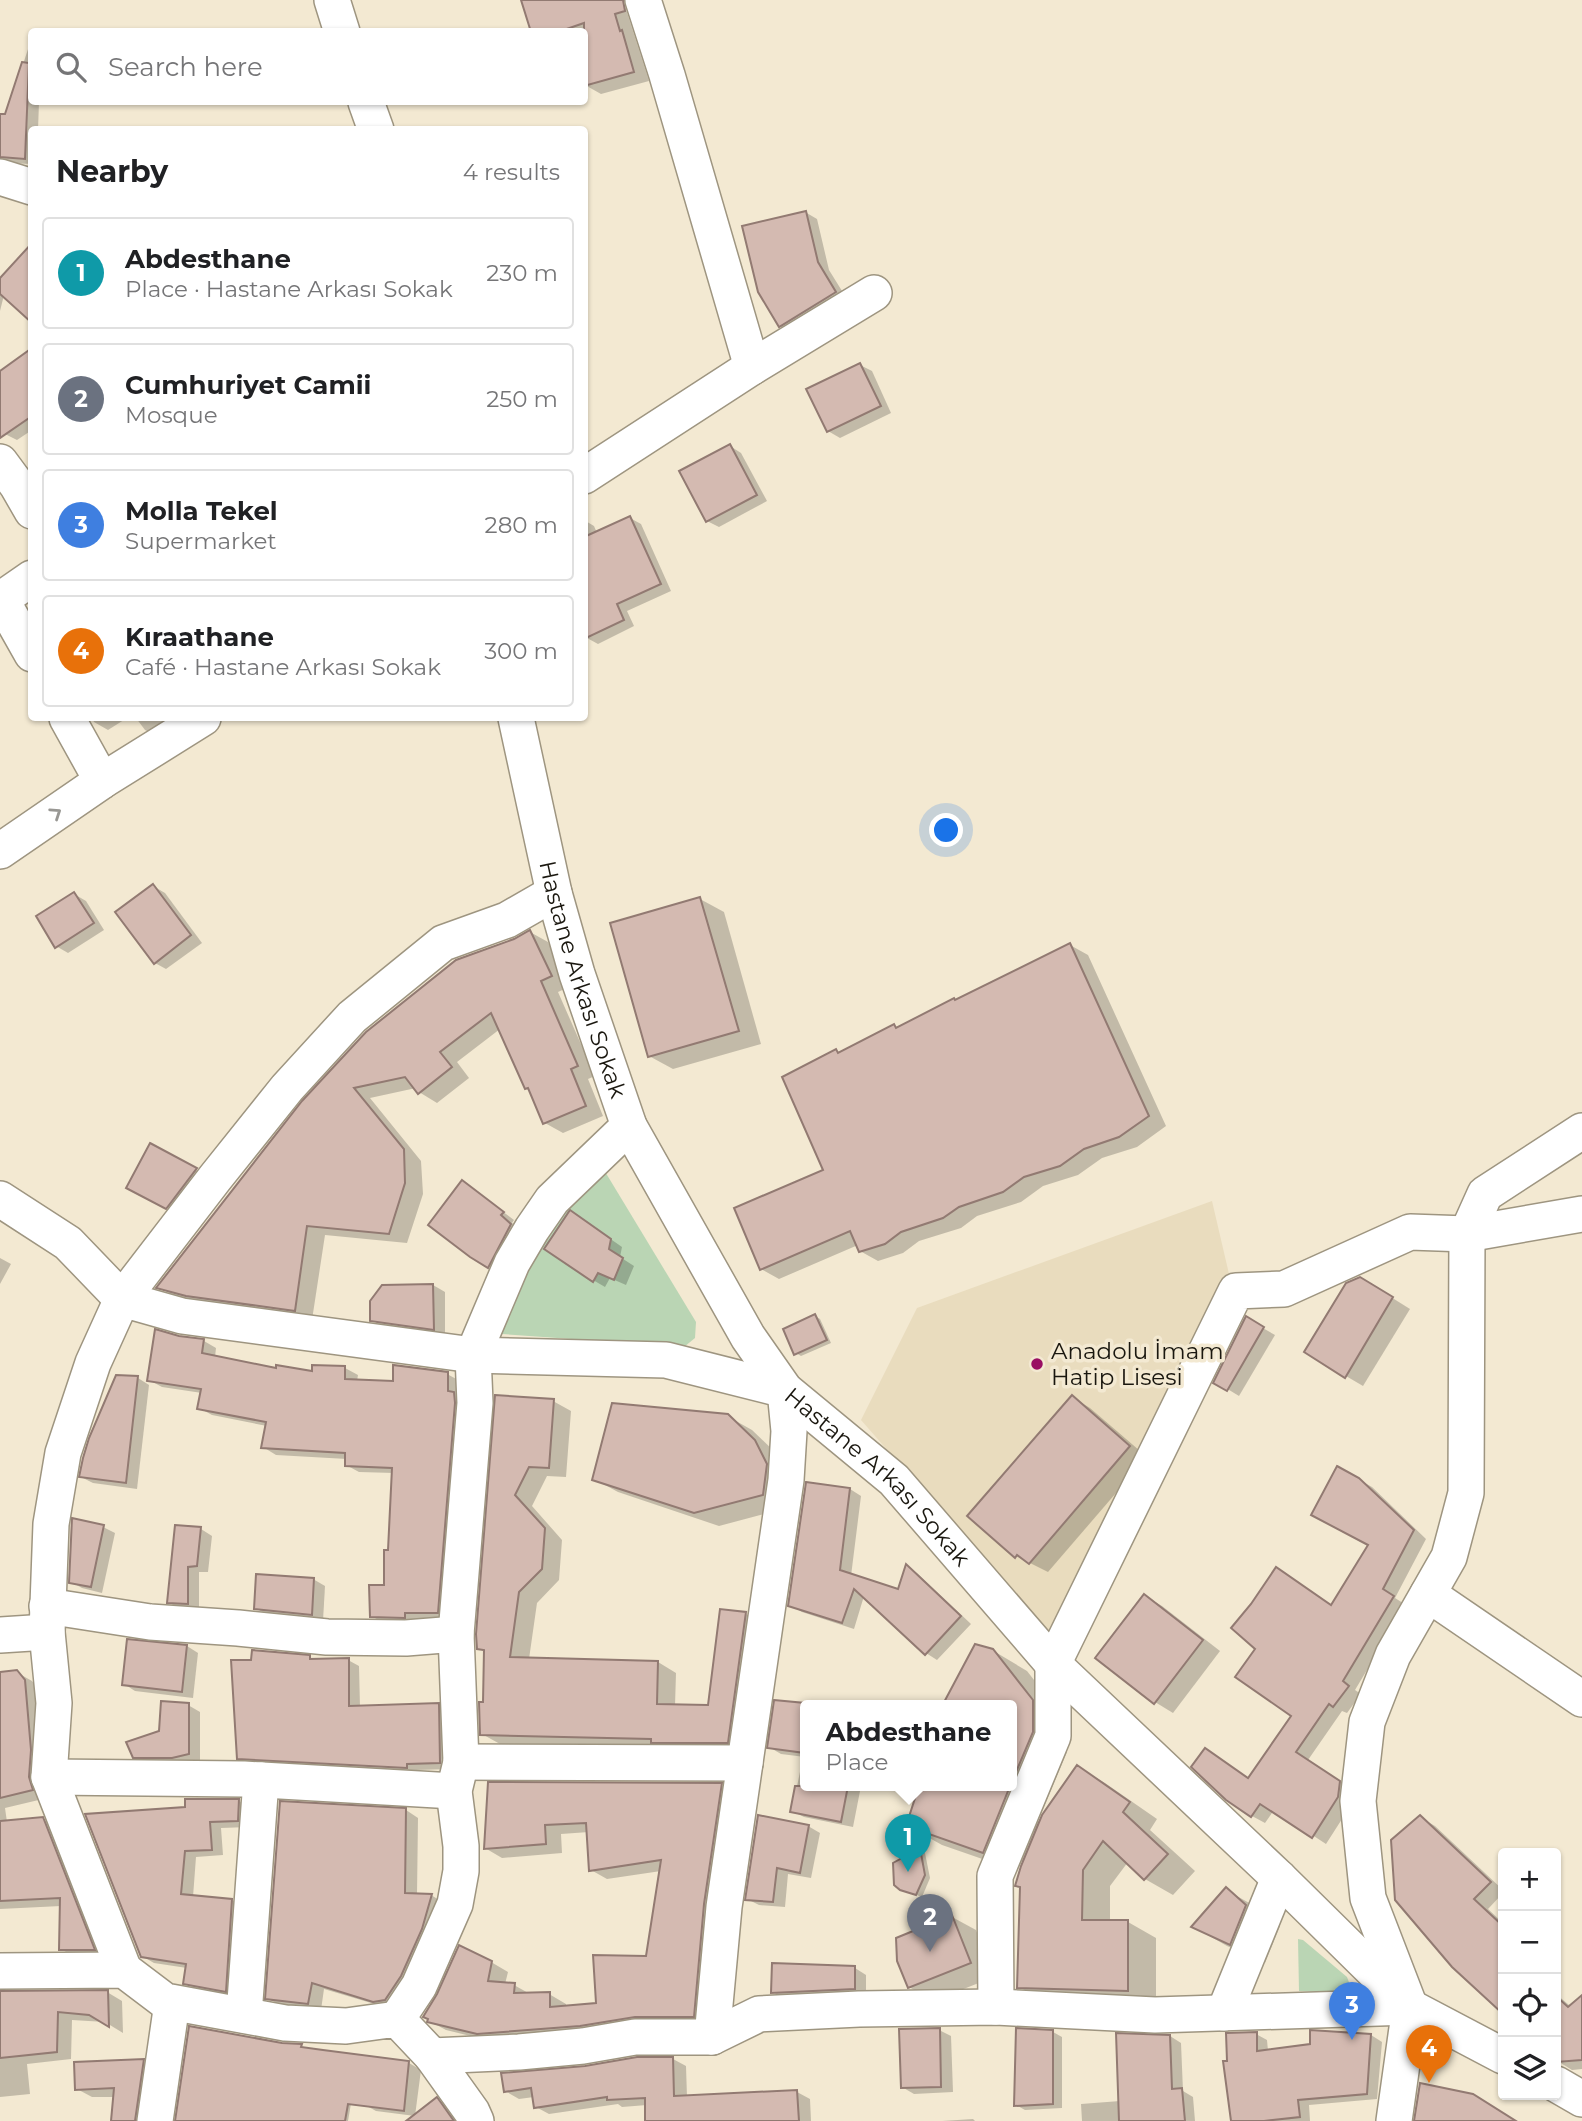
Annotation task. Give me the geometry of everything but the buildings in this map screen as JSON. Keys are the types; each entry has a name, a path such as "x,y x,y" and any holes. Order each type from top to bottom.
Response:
{"street":[{"path":"332,0 341,28"},
{"path":"643,0 752,368"},
{"path":"367,105 375,126"},
{"path":"0,177 28,186"},
{"path":"588,473 874,293"},
{"path":"0,462 28,504"},
{"path":"28,581 0,599 28,647"},
{"path":"69,721 102,782"},
{"path":"0,851 198,721"},
{"name":"Hastane Arkası Sokak","path":"517,721 554,893 577,974 629,1126 748,1337 785,1390 894,1480 1053,1664 1279,1878 1410,2007 1498,2053"},
{"path":"397,2020 346,2026 285,2022 172,2003 164,2001 124,1970 49,1777 54,1703 47,1619 51,1524 63,1453 93,1363 122,1298 215,1178 287,1088 352,1017 443,943 506,920 554,893"},
{"path":"397,2020 419,1986 455,1904 461,1871 456,1634 475,1403 473,1355 513,1263 538,1219 552,1200 629,1126"},
{"path":"1394,2121 1410,2007 1368,1898 1357,1801 1367,1722 1393,1655 1449,1557 1466,1493 1467,1234 1485,1194 1582,1130"},
{"path":"0,1199 68,1243 122,1298 182,1316 473,1355 666,1360 785,1390 789,1431 786,1480 724,1907 712,2037"},
{"path":"996,2007 995,1875 1053,1737 1053,1664 1236,1291 1284,1289 1410,1232 1467,1234 1582,1213"},
{"path":"1428,1594 1582,1699"},
{"path":"0,1635 47,1619 150,1622 327,1637 407,1638 456,1634"},
{"path":"49,1777 261,1780 457,1776 745,1763"},
{"path":"244,2015 261,1780"},
{"path":"1224,2013 1279,1878"},
{"path":"0,1971 124,1970"},
{"path":"155,2121 172,2003"},
{"path":"432,2056 519,2052 583,2046 635,2037 712,2037 759,2014 996,2007 1155,2015 1410,2007"},
{"path":"397,2020 432,2056 476,2121"}],"shaded area":[{"name":"Anadolu İmam Hatip Lisesi","path":"1212,1201 1229,1274 1051,1637 861,1420 917,1308"}],"green space":[{"path":"601,1165 696,1322 695,1338 684,1347 502,1334 499,1325 533,1249"},
{"path":"1298,1939 1303,1940 1347,1977 1350,1985 1345,1993 1299,1991"}],"place":[{"name":"Anadolu İmam Hatip Lisesi","path":"1037,1364"},
{"name":"Abdesthane","path":"908,1872"},
{"name":"Cumhuriyet Camii","path":"930,1952"},
{"name":"Molla Tekel","path":"1352,2040"},
{"name":"Kıraathane","path":"1429,2083"}]}
